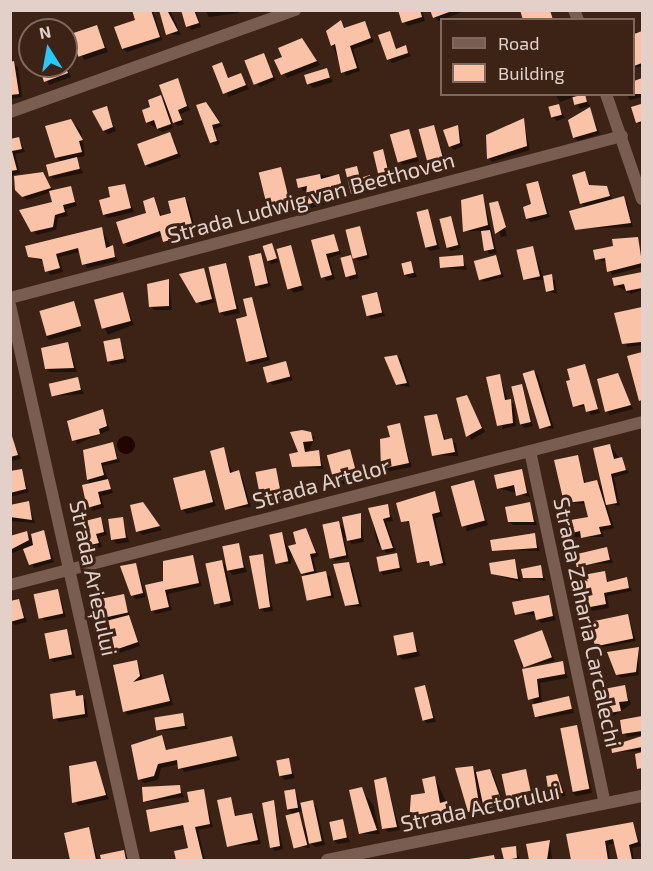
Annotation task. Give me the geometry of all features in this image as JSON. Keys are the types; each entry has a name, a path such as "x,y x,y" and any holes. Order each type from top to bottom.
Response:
{"street":[{"path":"10,112 295,10"},
{"path":"607,96 642,199"},
{"name":"Strada Ludwig van Beethoven","path":"10,298 622,136"},
{"name":"Strada Arieșului","path":"10,305 72,570 134,861"},
{"name":"Strada Artelor","path":"10,585 642,422"},
{"name":"Strada Zaharia Carcalechi","path":"530,451 605,803"},
{"name":"Strada Actorului","path":"327,861 642,796"}],"shaded area":[{"path":"126,436 132,439 135,445 132,451 126,454 120,451 117,445 120,439"}],"building":[{"path":"132,10 151,10 160,37 122,49 114,27 135,20"},
{"path":"159,10 167,10 178,31 166,35"},
{"path":"181,10 194,10 199,23 186,27"},
{"path":"398,10 420,10 422,17 402,23"},
{"path":"430,10 452,10 452,11 433,18"},
{"path":"520,10 550,10 552,18 522,18"},
{"path":"341,20 344,28 365,21 371,38 350,46 357,68 341,73 335,44 331,46 326,31"},
{"path":"97,25 105,48 78,57 78,32"},
{"path":"390,31 396,49 406,45 408,53 387,60 378,35"},
{"path":"642,31 642,63 635,66 635,34"},
{"path":"302,38 317,61 281,75 274,60 282,57 278,48"},
{"path":"264,53 273,77 254,85 244,61"},
{"path":"14,61 19,94 10,95 10,62"},
{"path":"222,62 228,78 241,73 246,85 223,94 212,66"},
{"path":"327,68 330,78 307,85 304,75"},
{"path":"43,78 55,78 44,82"},
{"path":"178,78 187,106 178,110 182,120 173,123 159,85"},
{"path":"642,78 642,94 635,94 635,81"},
{"path":"161,95 171,124 157,129 154,120 146,123 142,110 150,107 148,100"},
{"path":"585,96 587,102 574,105 572,97"},
{"path":"206,102 220,123 212,125 217,141 210,143 196,105"},
{"path":"559,104 562,115 551,117 548,107"},
{"path":"641,104 642,121 636,123 631,107"},
{"path":"107,106 113,127 103,131 92,111"},
{"path":"590,107 597,131 573,138 568,120"},
{"path":"524,118 527,146 487,159 486,135"},
{"path":"71,119 83,140 79,141 82,152 55,158 45,126"},
{"path":"434,125 444,162 428,166 419,129"},
{"path":"458,125 460,143 449,147 443,130"},
{"path":"409,129 417,157 398,162 390,135"},
{"path":"170,132 178,154 145,166 137,144"},
{"path":"19,137 22,149 12,151 17,170 10,171 10,139"},
{"path":"383,149 389,174 395,173 398,182 381,186 373,152"},
{"path":"77,157 80,169 49,176 46,165"},
{"path":"357,166 360,178 370,175 373,189 351,194 345,169"},
{"path":"281,167 290,202 267,207 259,173"},
{"path":"585,171 589,185 607,186 610,196 580,204 572,175"},
{"path":"43,172 51,188 22,197 15,190 14,176"},
{"path":"320,174 321,179 339,174 344,195 305,205 307,186 298,188 296,179"},
{"path":"538,181 547,214 526,219 523,207 531,204 526,184"},
{"path":"125,184 131,208 103,215 99,200 110,197 108,187"},
{"path":"71,186 75,202 63,205 65,212 55,215 53,227 31,232 19,210 52,202 49,191"},
{"path":"483,194 488,225 463,232 461,200"},
{"path":"624,196 631,223 575,230 569,211"},
{"path":"154,197 160,216 171,213 168,201 185,197 192,224 185,226 187,235 163,242 160,231 123,244 116,222 146,213 143,201"},
{"path":"498,201 506,227 495,234 489,203"},
{"path":"428,209 437,245 425,248 416,212"},
{"path":"451,216 458,245 447,248 439,219"},
{"path":"360,226 367,255 353,259 345,230"},
{"path":"102,227 106,248 113,245 115,257 82,265 78,248 56,254 60,268 45,272 42,259 28,257 25,246"},
{"path":"490,230 494,249 484,251 481,231"},
{"path":"334,234 339,251 326,254 332,275 321,278 311,240"},
{"path":"638,237 642,263 607,272 605,258 595,260 593,250 613,246 612,239"},
{"path":"272,243 277,258 267,261 262,246"},
{"path":"291,245 302,286 287,289 277,249"},
{"path":"533,246 540,276 523,280 516,250"},
{"path":"261,253 268,283 255,286 248,256"},
{"path":"351,255 356,274 346,277 340,258"},
{"path":"463,255 464,266 440,268 439,257"},
{"path":"496,255 501,274 479,280 474,261"},
{"path":"411,261 414,273 404,275 401,263"},
{"path":"226,263 237,309 219,313 208,267"},
{"path":"204,268 212,299 196,303 179,274"},
{"path":"642,272 642,288 626,291 624,284 614,286 612,278"},
{"path":"552,274 554,290 546,292 543,276"},
{"path":"169,279 169,306 149,307 147,284"},
{"path":"123,292 131,321 102,329 94,300"},
{"path":"377,292 382,312 367,316 361,296"},
{"path":"252,297 267,357 246,362 236,319 247,316 243,299"},
{"path":"74,301 81,326 47,336 39,311"},
{"path":"642,307 641,342 622,344 614,313"},
{"path":"120,338 124,359 107,362 103,341"},
{"path":"68,342 74,368 45,369 41,348"},
{"path":"642,352 642,400 639,401 627,356"},
{"path":"397,355 407,383 396,385 384,357"},
{"path":"286,361 290,376 267,383 263,367"},
{"path":"585,364 598,409 586,412 584,404 573,407 566,381 570,380 567,369"},
{"path":"534,370 551,425 539,429 523,374"},
{"path":"618,373 631,405 605,412 597,379"},
{"path":"500,374 505,400 511,399 513,423 497,426 486,377"},
{"path":"78,377 81,390 52,396 49,384"},
{"path":"522,384 531,422 520,424 511,386"},
{"path":"467,395 482,428 466,437 456,398"},
{"path":"103,409 107,426 99,429 100,434 72,441 67,421"},
{"path":"437,414 444,440 452,438 455,452 432,456 424,416"},
{"path":"400,423 409,463 381,469 380,439 390,437 387,426"},
{"path":"10,430 18,455 10,457"},
{"path":"302,430 311,432 313,441 303,442 305,452 319,450 321,466 292,467 289,454 298,452 290,432"},
{"path":"113,442 117,459 101,463 104,475 87,480 83,450"},
{"path":"610,444 614,459 622,457 626,470 611,474 617,503 606,505 593,448"},
{"path":"224,447 230,473 239,470 248,504 225,510 210,451"},
{"path":"350,449 357,476 334,482 327,455"},
{"path":"578,455 584,483 597,480 611,525 599,527 601,534 581,538 580,531 568,534 565,521 588,517 584,501 564,503 554,460"},
{"path":"276,468 282,498 261,502 255,472"},
{"path":"22,469 26,489 10,493 10,471"},
{"path":"522,469 527,493 516,496 514,485 497,489 494,475"},
{"path":"205,470 213,502 181,510 173,478"},
{"path":"108,479 111,489 98,492 101,504 87,508 82,485"},
{"path":"474,480 485,521 462,527 451,486"},
{"path":"435,491 440,512 432,514 443,563 430,566 429,561 417,563 409,521 401,522 396,503"},
{"path":"29,501 32,520 10,517 10,505"},
{"path":"143,502 160,526 136,532 130,505"},
{"path":"530,502 534,522 508,522 505,507"},
{"path":"388,504 390,517 383,519 393,548 382,550 368,508"},
{"path":"361,513 361,538 347,541 342,517"},
{"path":"101,517 104,532 96,534 99,543 86,546 81,522"},
{"path":"123,517 126,538 111,540 108,519"},
{"path":"339,521 346,555 330,559 322,525"},
{"path":"306,528 316,553 310,554 314,571 301,574 288,546 296,544 293,532"},
{"path":"44,530 51,559 29,565 23,549 33,545 31,534"},
{"path":"27,531 29,540 10,550 10,536"},
{"path":"282,532 288,561 276,564 269,535"},
{"path":"535,533 537,548 492,551 490,540"},
{"path":"239,543 244,568 227,571 222,546"},
{"path":"607,547 610,560 577,567 574,555"},
{"path":"397,553 400,568 379,572 376,557"},
{"path":"263,554 270,607 259,609 249,556"},
{"path":"193,555 199,583 165,590 169,607 151,611 145,585 163,581 163,561"},
{"path":"515,559 518,579 491,574 489,563"},
{"path":"222,560 231,601 214,605 205,564"},
{"path":"349,562 359,604 345,606 333,564"},
{"path":"136,563 143,593 131,596 120,566"},
{"path":"541,565 543,578 523,578 521,569"},
{"path":"326,571 331,595 307,601 302,576"},
{"path":"605,571 607,582 627,577 629,588 604,593 606,604 585,608 583,575"},
{"path":"58,589 63,613 39,619 34,594"},
{"path":"124,594 128,613 101,618 97,600"},
{"path":"549,595 553,616 536,620 534,611 515,615 512,602"},
{"path":"19,599 24,618 10,622 10,601"},
{"path":"628,614 633,638 595,647 590,622"},
{"path":"129,615 138,642 109,652 106,621"},
{"path":"67,629 72,655 49,659 44,633"},
{"path":"542,630 552,657 524,668 514,640"},
{"path":"413,632 417,652 397,655 393,636"},
{"path":"639,647 636,672 616,675 607,652"},
{"path":"137,660 140,676 133,682 163,674 170,701 123,712 113,665"},
{"path":"563,661 565,674 537,679 539,697 528,700 522,669"},
{"path":"425,685 433,718 423,721 414,688"},
{"path":"625,685 628,701 619,702 621,711 609,713 604,689"},
{"path":"75,690 76,696 83,695 85,714 53,719 50,694"},
{"path":"569,696 572,709 535,717 532,705"},
{"path":"183,713 185,726 156,730 154,718"},
{"path":"642,716 642,731 622,734 620,720"},
{"path":"577,725 589,789 573,792 560,728"},
{"path":"162,735 166,750 232,736 237,756 178,769 177,760 158,764 154,776 138,780 131,745"},
{"path":"642,736 642,747 612,753 611,746"},
{"path":"642,752 642,768 637,769 635,754"},
{"path":"289,758 292,774 279,776 276,760"},
{"path":"96,761 106,795 72,803 69,766"},
{"path":"473,766 480,810 468,812 455,768"},
{"path":"490,769 503,805 484,809 476,772"},
{"path":"526,769 532,798 508,804 502,774"},
{"path":"557,774 563,793 549,795 546,776"},
{"path":"435,776 440,803 447,801 450,816 409,823 411,795 425,793 422,779"},
{"path":"386,777 397,827 382,829 374,780"},
{"path":"180,785 181,793 143,802 142,787"},
{"path":"362,787 377,830 359,834 349,790"},
{"path":"204,789 210,824 195,827 203,860 176,860 174,851 188,848 183,825 150,832 146,810 189,802 187,792"},
{"path":"295,789 298,808 287,809 284,791"},
{"path":"231,797 235,816 252,813 258,840 227,847 217,800"},
{"path":"274,800 280,846 270,848 262,803"},
{"path":"313,800 322,841 309,844 300,803"},
{"path":"299,812 307,845 294,848 285,815"},
{"path":"343,819 347,838 333,840 329,822"},
{"path":"633,822 638,842 629,845 632,860 618,860 613,839 605,841 608,860 571,860 566,834"},
{"path":"89,827 96,860 70,860 64,833"},
{"path":"550,840 547,860 529,860 526,844"},
{"path":"516,846 517,858 504,860 501,848"},
{"path":"124,850 126,860 101,860 100,855"},
{"path":"494,855 495,860 469,860 469,859"}]}
